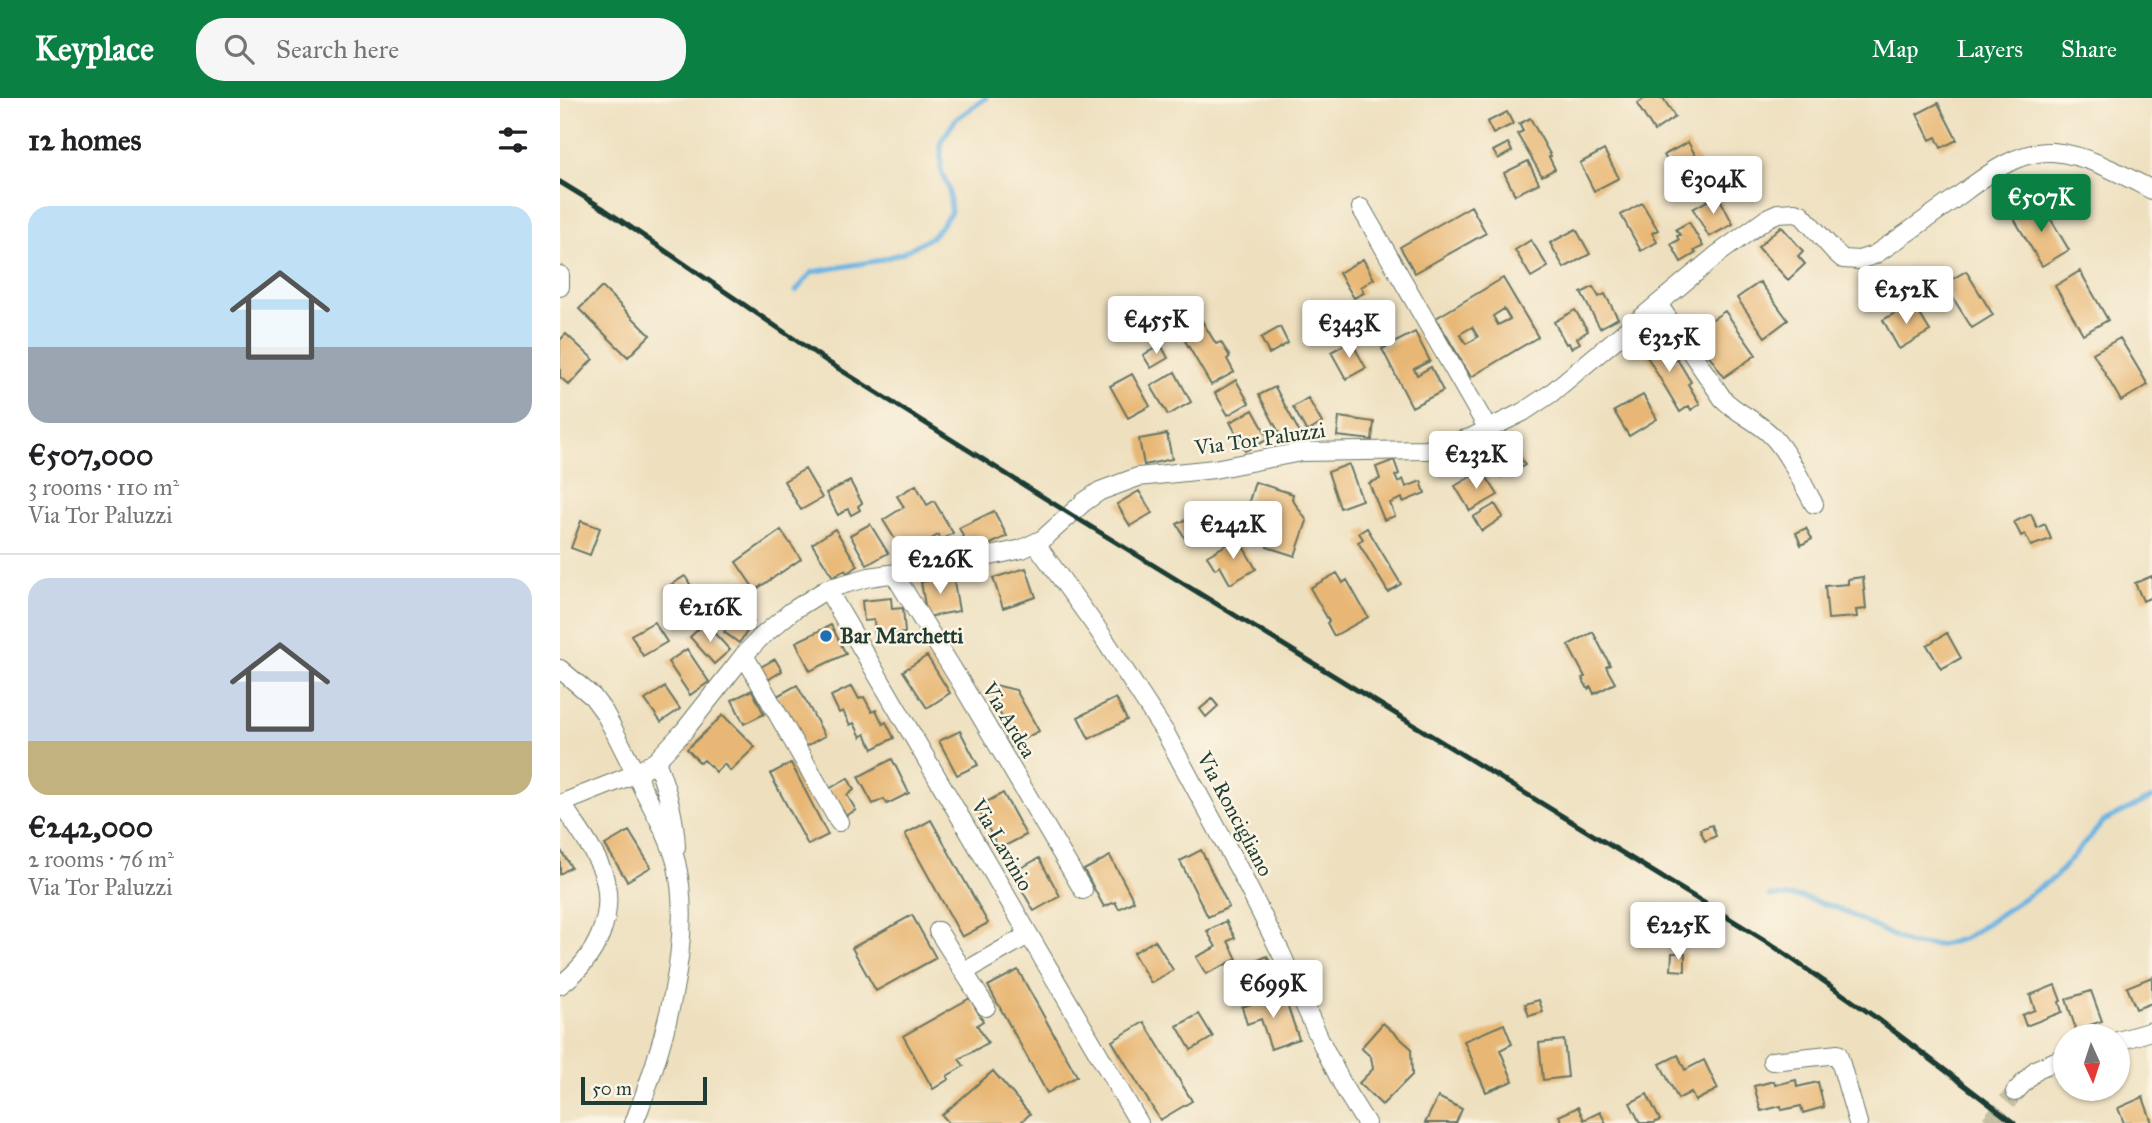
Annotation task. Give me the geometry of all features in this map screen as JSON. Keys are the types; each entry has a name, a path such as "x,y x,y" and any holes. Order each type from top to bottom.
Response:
{"street":[{"name":"Via Tor Paluzzi","path":"561,804 635,774 656,761 684,731 744,655 785,616 828,589 869,577 1017,551 1035,544 1100,491 1138,477 1206,470 1301,452 1427,450 1461,441 1522,412 1561,386 1718,254 1773,215 1783,212 1798,213 1839,257 1846,260 1863,260 1884,249 1989,174 2031,154 2054,152 2080,158 2111,169 2152,190"},
{"path":"1361,208 1488,429"},
{"path":"560,275 560,287"},
{"path":"1658,304 1723,398 1733,409 1761,427 1775,440 1814,505"},
{"name":"Via Roncigliano","path":"1035,544 1099,631 1166,734 1235,861 1332,1063 1366,1123"},
{"name":"Via Ardea","path":"894,574 963,685 1083,890"},
{"name":"Via Lavinio","path":"828,589 1139,1123"},
{"path":"744,655 839,822"},
{"path":"560,669 576,680 601,707 670,843 676,864"},
{"path":"634,1123 659,1046 677,970 681,916 675,825 656,761"},
{"path":"560,985 592,954 604,922 607,904 606,884 599,863 561,804"},
{"path":"938,931 986,1007"},
{"path":"964,972 1028,935"},
{"path":"2130,1037 2152,1031"},
{"path":"1772,1061 1838,1054 1858,1123"},
{"path":"2015,1092 2037,1069 2053,1062"}],"building":[{"path":"1645,98 1663,98 1675,117 1654,131 1637,104"},
{"path":"1938,103 1957,140 1941,148 1936,137 1930,140 1917,114"},
{"path":"1507,112 1513,124 1493,134 1487,122"},
{"path":"1530,118 1551,156 1549,157 1555,169 1542,176 1517,134 1523,131 1519,124"},
{"path":"1688,142 1708,178 1684,192 1664,155"},
{"path":"1508,143 1512,151 1498,159 1493,151"},
{"path":"1604,150 1619,178 1594,191 1580,163"},
{"path":"1528,161 1539,183 1515,195 1504,173"},
{"path":"1718,195 1733,224 1709,237 1693,209"},
{"path":"2040,201 2069,250 2042,266 2013,217"},
{"path":"1642,203 1658,230 1652,233 1657,242 1641,251 1621,215"},
{"path":"1471,206 1486,233 1415,273 1400,247"},
{"path":"1689,222 1703,246 1681,262 1671,244 1679,240 1677,236 1680,235 1676,229"},
{"path":"1781,226 1803,251 1798,256 1805,264 1788,280 1758,247"},
{"path":"1576,229 1590,254 1564,268 1550,243"},
{"path":"1531,240 1548,267 1531,277 1515,250"},
{"path":"1363,259 1374,279 1361,287 1364,293 1354,298 1339,273"},
{"path":"1966,271 1993,315 1972,328 1944,284"},
{"path":"2080,271 2108,320 2083,334 2055,286"},
{"path":"1503,278 1538,337 1471,377 1436,318","holes":["1504,309 1510,319 1498,325 1493,316","1472,327 1478,337 1466,344 1460,334"]},
{"path":"1760,282 1788,320 1765,337 1737,298"},
{"path":"602,287 650,335 628,357 579,309"},
{"path":"1593,287 1599,297 1605,294 1618,318 1600,328 1581,293"},
{"path":"1913,303 1930,331 1899,349 1883,320"},
{"path":"1575,310 1588,331 1577,338 1580,343 1571,348 1554,322"},
{"path":"1725,311 1756,355 1724,377 1693,332"},
{"path":"1199,316 1216,344 1221,342 1230,357 1227,359 1234,372 1211,385 1180,332 1187,328 1185,324"},
{"path":"1280,327 1288,343 1269,354 1261,338"},
{"path":"1649,330 1669,364 1677,359 1691,382 1688,384 1700,404 1691,410 1689,406 1680,412 1636,338"},
{"path":"1415,332 1430,361 1414,369 1417,375 1431,367 1443,391 1412,407 1382,349"},
{"path":"566,334 593,359 569,385 560,377 560,340"},
{"path":"2120,338 2148,385 2121,401 2093,353"},
{"path":"1351,341 1366,368 1346,379 1331,352"},
{"path":"1161,345 1168,358 1151,368 1143,355"},
{"path":"1175,372 1191,402 1168,415 1151,386"},
{"path":"1132,374 1150,406 1128,418 1110,386"},
{"path":"1236,380 1249,403 1228,415 1215,393"},
{"path":"1275,387 1301,435 1285,444 1259,395"},
{"path":"1643,395 1657,419 1629,436 1614,411"},
{"path":"1308,398 1322,423 1307,432 1293,407"},
{"path":"1253,410 1269,439 1245,451 1230,422"},
{"path":"1339,417 1374,422 1372,440 1337,436"},
{"path":"1167,434 1172,459 1144,465 1139,439"},
{"path":"1512,443 1525,465 1501,477 1489,458"},
{"path":"1394,460 1399,474 1395,476 1398,482 1403,479 1406,487 1421,481 1425,493 1403,502 1402,498 1390,503 1395,516 1384,520 1369,483 1380,479 1376,467"},
{"path":"1349,464 1362,500 1340,508 1328,472"},
{"path":"805,469 822,498 801,510 784,481"},
{"path":"1482,470 1498,495 1470,511 1455,486"},
{"path":"850,481 862,503 858,506 860,510 851,515 848,509 838,515 826,493"},
{"path":"1255,482 1293,494 1292,499 1307,521 1295,556 1267,547 1273,530 1264,527 1266,520 1245,514"},
{"path":"916,485 927,505 934,501 953,533 941,540 938,535 920,546 916,540 901,549 883,520 904,507 897,496"},
{"path":"1139,491 1152,513 1130,526 1117,504"},
{"path":"1495,504 1503,517 1482,531 1473,517"},
{"path":"994,511 1007,536 979,550 974,540 967,544 959,528"},
{"path":"1204,511 1210,523 1205,525 1209,533 1188,544 1177,524"},
{"path":"2031,514 2037,528 2045,524 2051,539 2031,546 2025,534 2021,536 2014,522"},
{"path":"581,521 600,528 590,555 571,548"},
{"path":"870,524 888,553 867,565 850,535"},
{"path":"1367,528 1401,584 1388,592 1358,542 1363,539 1359,533"},
{"path":"1806,528 1812,539 1801,545 1796,533"},
{"path":"835,529 858,566 833,577 812,544"},
{"path":"781,530 801,559 755,590 736,562"},
{"path":"1238,538 1256,569 1230,584 1220,566 1215,569 1207,556"},
{"path":"1026,568 1036,597 1003,608 993,578"},
{"path":"1337,573 1343,583 1347,580 1368,617 1334,636 1327,623 1329,621 1310,588"},
{"path":"685,576 702,604 681,617 664,589"},
{"path":"953,576 959,611 927,617 921,582"},
{"path":"2152,576 2152,597 2143,601 2135,583"},
{"path":"1863,577 1866,609 1856,610 1857,617 1828,619 1825,586 1848,584 1848,579"},
{"path":"891,598 892,609 903,608 905,633 875,636 874,620 864,621 862,601"},
{"path":"740,611 754,622 739,643 724,632"},
{"path":"654,622 667,642 643,656 631,635"},
{"path":"705,623 730,650 714,664 690,637"},
{"path":"831,625 846,654 810,671 796,642"},
{"path":"1593,632 1610,665 1606,667 1615,683 1594,694 1582,678 1585,677 1568,645"},
{"path":"1947,633 1961,658 1941,669 1927,645"},
{"path":"687,649 709,682 690,695 668,662"},
{"path":"927,656 950,693 927,708 903,671"},
{"path":"775,659 782,671 766,681 759,668"},
{"path":"797,685 825,736 805,747 777,696"},
{"path":"995,685 1016,690 1039,731 1016,743 992,699"},
{"path":"852,686 859,699 864,697 872,712 876,710 883,724 886,722 894,738 873,749 865,734 861,737 854,723 850,725 843,711 839,713 831,696"},
{"path":"665,687 680,709 661,722 645,700"},
{"path":"752,690 764,714 744,724 732,700"},
{"path":"1116,698 1127,720 1089,739 1078,717"},
{"path":"1212,699 1218,706 1206,717 1200,709"},
{"path":"723,715 755,747 730,771 724,764 716,772 704,760 700,763 687,749"},
{"path":"960,731 978,765 957,775 939,741"},
{"path":"892,759 909,793 887,804 884,799 873,804 858,777"},
{"path":"791,763 828,835 808,845 770,774"},
{"path":"848,778 854,790 847,795 856,810 845,816 829,789"},
{"path":"1003,793 1026,835 999,849 977,807"},
{"path":"931,820 988,923 962,937 905,834"},
{"path":"1712,825 1716,836 1705,841 1700,829"},
{"path":"629,831 651,867 627,881 605,845"},
{"path":"560,849 571,867 560,874"},
{"path":"1201,850 1229,907 1208,917 1180,861"},
{"path":"1110,856 1134,901 1119,909 1115,902 1104,907 1084,870"},
{"path":"1039,858 1060,896 1034,911 1012,873"},
{"path":"912,915 936,958 876,991 852,948"},
{"path":"1226,921 1235,938 1228,941 1237,959 1206,974 1196,957 1216,947 1207,931"},
{"path":"1155,940 1173,970 1151,983 1133,953"},
{"path":"1672,953 1685,953 1685,971 1671,970"},
{"path":"1267,956 1277,977 1263,984 1252,963"},
{"path":"1018,970 1077,1076 1047,1093 988,986"},
{"path":"2152,977 2152,1003 2136,1009 2127,987"},
{"path":"2055,985 2062,1012 2026,1026 2022,1015 2035,1010 2030,995"},
{"path":"2091,991 2102,1021 2074,1024 2066,999"},
{"path":"1283,993 1299,1039 1271,1049 1261,1019 1247,1024 1242,1007"},
{"path":"970,998 983,1021 977,1025 988,1043 959,1059 964,1066 933,1089 903,1036"},
{"path":"1539,1000 1543,1012 1529,1016 1525,1004"},
{"path":"1199,1014 1213,1037 1191,1050 1177,1026"},
{"path":"1144,1022 1192,1101 1160,1120 1112,1041"},
{"path":"1383,1023 1411,1048 1412,1075 1382,1105 1359,1083 1373,1069 1371,1057 1361,1048"},
{"path":"1504,1024 1512,1044 1500,1050 1513,1081 1486,1092 1464,1041"},
{"path":"1564,1040 1568,1077 1543,1080 1539,1043"},
{"path":"1678,1055 1685,1070 1704,1060 1718,1089 1695,1101 1691,1092 1678,1099 1660,1064"},
{"path":"993,1071 1030,1114 1020,1123 949,1123 942,1115"},
{"path":"1796,1080 1797,1087 1818,1082 1824,1107 1803,1113 1801,1106 1782,1110 1781,1106 1761,1111 1754,1086 1774,1081 1775,1085"},
{"path":"1647,1094 1660,1120 1640,1123 1630,1103"},
{"path":"1438,1097 1462,1109 1456,1123 1425,1123"},
{"path":"2143,1097 2152,1123 2124,1123 2118,1108"},
{"path":"1578,1107 1584,1120 1600,1112 1606,1123 1563,1123 1559,1116"}],"waterway":[{"path":"796,291 812,272 876,261 902,253 933,236 951,212 949,190 941,170 941,141 956,119 986,98"},
{"path":"1769,896 1801,897 1837,908 1911,945 1941,945 1965,938 2055,877 2104,821 2152,798"}],"tunnel":[{"path":"1990,1123 2015,1092"}],"railway":[{"path":"560,182 604,209 828,362 1070,514 1766,941 1878,1019 2014,1123"}],"place":[{"name":"Bar Marchetti","path":"826,636"}]}
